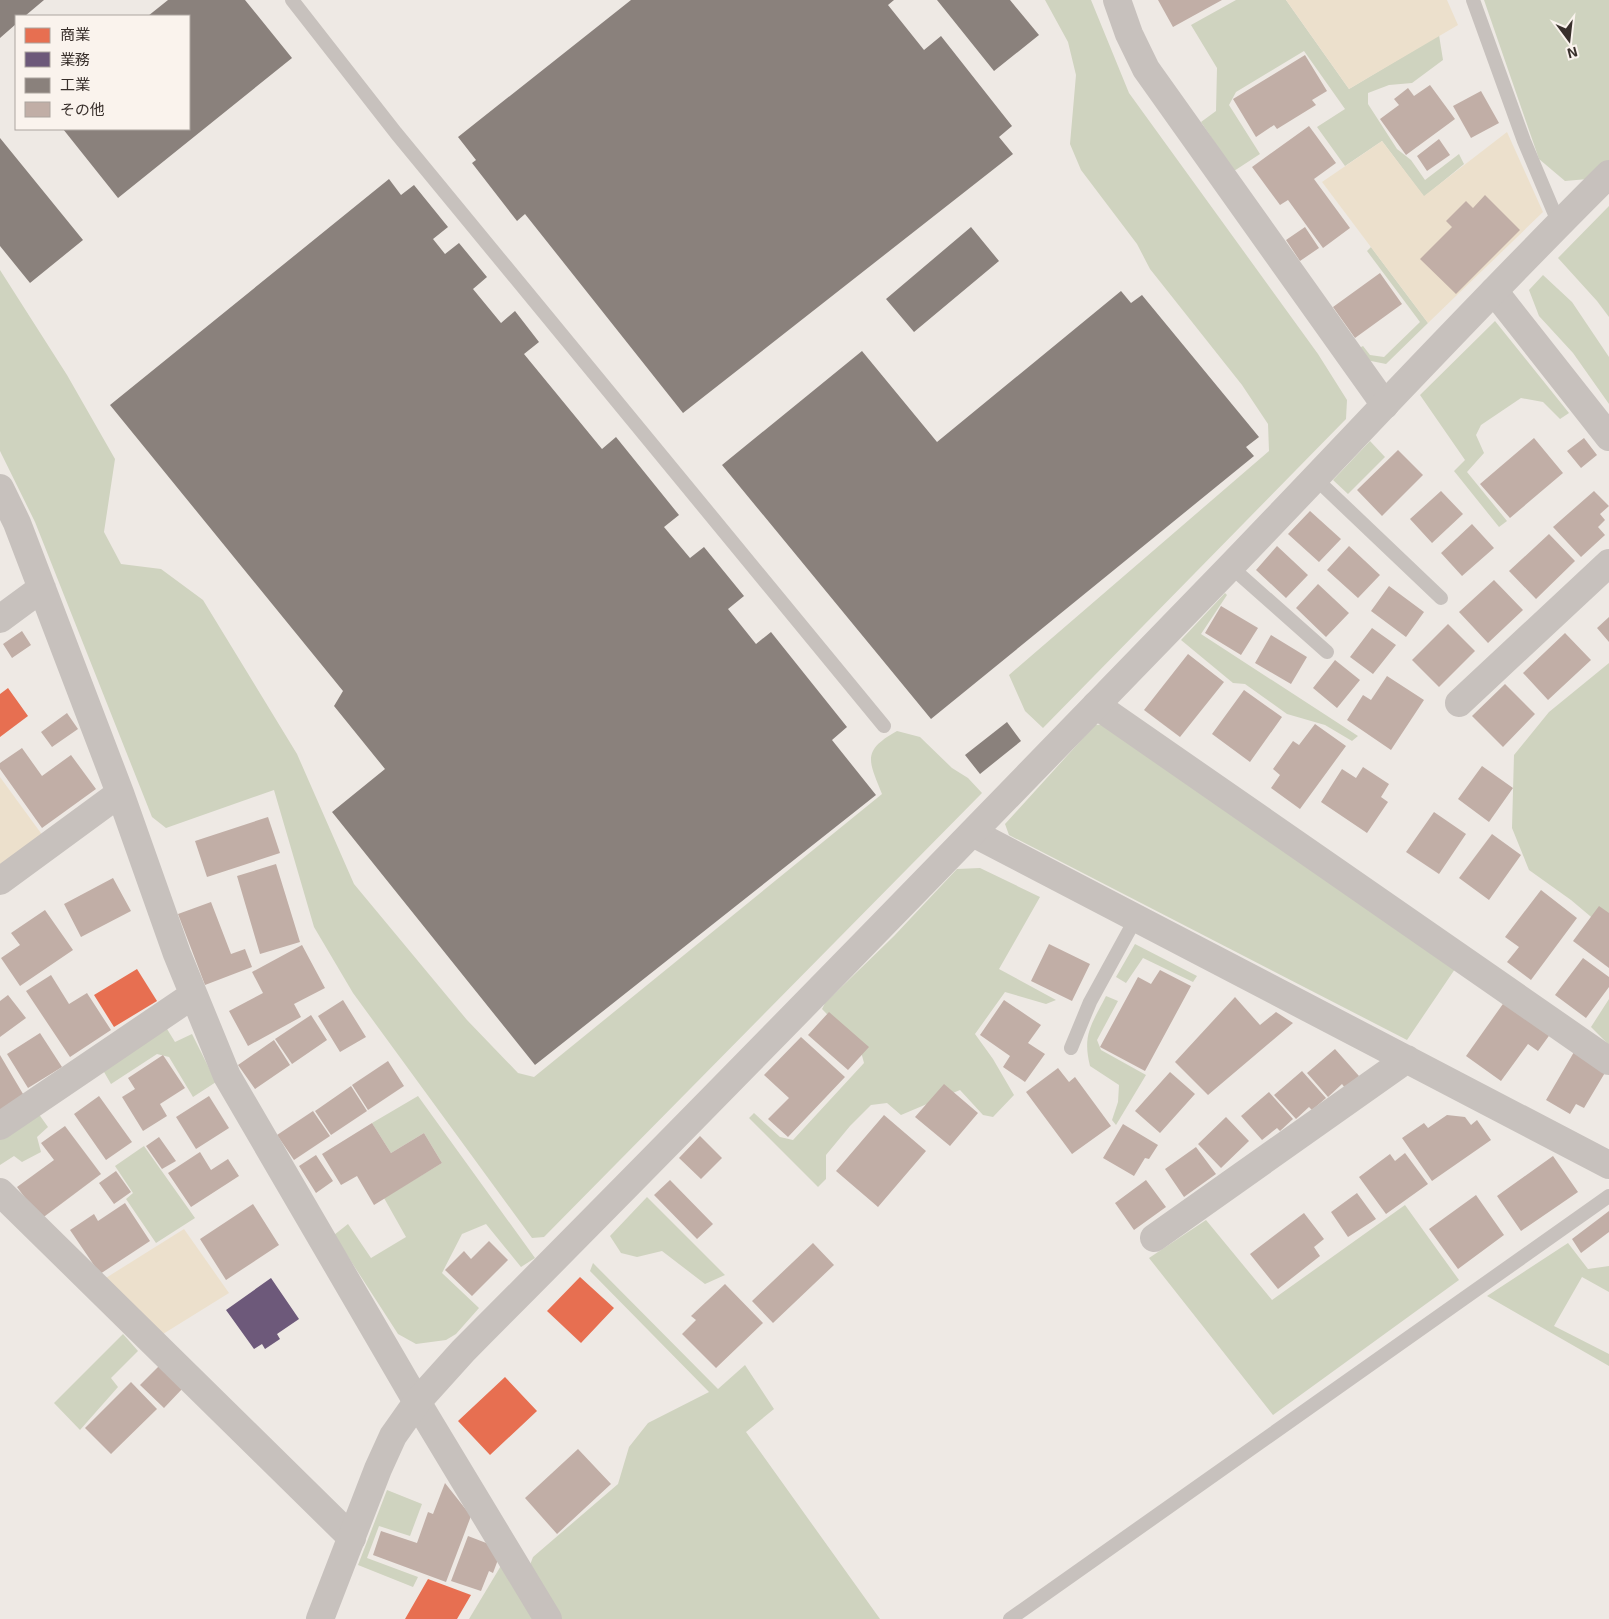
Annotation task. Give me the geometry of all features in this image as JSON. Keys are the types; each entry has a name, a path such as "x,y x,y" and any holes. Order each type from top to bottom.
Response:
{"street":[{"path":"1117,0 1129,34 1146,69 1385,405"},
{"path":"320,1619 381,1460 393,1436 417,1402 463,1351 805,1006 973,833 1609,174"},
{"path":"1494,291 1609,437"},
{"path":"0,488 17,523 42,588 120,793 193,995 228,1076 417,1402 548,1619"},
{"path":"1459,703 1609,562"},
{"path":"0,619 42,588"},
{"path":"1096,705 1609,1061"},
{"path":"0,881 120,793"},
{"path":"973,833 1609,1165"},
{"path":"0,1126 193,995"},
{"path":"1154,1238 1407,1059"},
{"path":"0,1192 352,1538"}],"lane":[{"path":"292,0 396,133 884,726"},
{"path":"1473,0 1524,141 1559,224"},
{"path":"1315,478 1441,598"},
{"path":"1230,566 1327,652"},
{"path":"1071,1048 1090,1002 1136,918"},
{"path":"1010,1619 1609,1196"}],"green space":[{"path":"1045,0 1091,0 1129,93 1318,354 1347,400 1346,419 1043,728 1025,711 1009,675 1269,451 1268,424 1242,385 1150,269 1137,244 1081,170 1070,144 1076,75 1068,42"},
{"path":"1236,0 1286,0 1349,89 1439,35 1443,60 1412,83 1389,85 1368,93 1368,104 1397,149 1411,160 1425,180 1459,154 1464,164 1424,197 1382,141 1345,166 1317,127 1345,109 1304,51 1236,92 1229,105 1260,154 1234,171 1201,122 1216,111 1217,68 1191,25"},
{"path":"1484,0 1609,0 1609,168 1599,178 1565,181 1539,159"},
{"path":"1609,206 1609,317 1558,258"},
{"path":"1371,247 1428,323 1386,364 1366,360 1359,348 1363,346 1370,355 1384,357 1420,322 1367,251"},
{"path":"0,270 67,375 115,459 104,532 121,564 161,569 203,600 297,754 354,884 467,1020 518,1073 534,1077 882,794 874,773 871,758 873,751 885,738 897,731 920,737 952,768 968,778 982,793 544,1237 532,1238 353,993 314,927 274,790 166,828 152,817 35,522 0,451"},
{"path":"1543,275 1572,302 1609,357 1609,404 1573,353 1539,316 1529,290"},
{"path":"1495,321 1569,413 1560,419 1543,402 1521,398 1481,425 1476,435 1484,453 1467,472 1507,521 1499,527 1454,471 1465,460 1420,395"},
{"path":"1370,441 1385,457 1348,494 1333,480"},
{"path":"1225,593 1227,595 1201,634 1358,736 1352,741 1325,725 1287,714 1245,684 1233,683 1181,640"},
{"path":"1609,663 1609,932 1571,900 1529,870 1512,828 1514,755 1549,712"},
{"path":"1107,724 1455,969 1407,1040 1009,835 1005,824 1095,725"},
{"path":"980,868 1040,897 999,969 1056,1000 1046,1004 1005,992 975,1034 993,1059 1014,1095 993,1117 983,1115 960,1090 901,1115 887,1103 871,1105 850,1126 826,1155 826,1179 818,1187 749,1118 754,1113 780,1137 793,1140 864,1063 860,1048 822,1009 825,1003 894,936 957,869"},
{"path":"1135,944 1197,976 1193,982 1143,958 1126,983 1116,977"},
{"path":"1106,996 1118,1001 1097,1040 1101,1050 1146,1075 1116,1125 1112,1120 1118,1102 1119,1085 1090,1066 1087,1046 1093,1022"},
{"path":"1609,999 1609,1045 1591,1027"},
{"path":"164,1024 175,1042 192,1034 216,1082 193,1097 169,1057 157,1054 111,1084 100,1065"},
{"path":"418,1096 535,1258 521,1267 486,1224 462,1234 442,1273 479,1308 456,1334 446,1340 416,1344 398,1334 334,1235 348,1224 371,1258 406,1237 384,1198 442,1163 424,1133 391,1153 372,1123"},
{"path":"38,1113 48,1127 37,1137 41,1152 22,1162 14,1156 0,1165 0,1139"},
{"path":"144,1146 195,1218 156,1243 126,1199 133,1193 115,1166"},
{"path":"647,1197 725,1275 705,1284 662,1251 637,1257 621,1253 610,1236"},
{"path":"1405,1205 1459,1280 1273,1415 1149,1258 1206,1220 1272,1300"},
{"path":"1568,1243 1588,1269 1609,1266 1609,1292 1582,1277 1554,1326 1609,1354 1609,1366 1487,1296"},
{"path":"593,1263 718,1389 745,1365 774,1409 746,1432 880,1619 557,1619 528,1570 533,1557 618,1484 629,1447 648,1423 709,1392 590,1271"},
{"path":"123,1334 138,1351 111,1378 118,1387 80,1430 54,1403"},
{"path":"387,1490 422,1504 410,1536 379,1526 367,1558 418,1577 413,1587 358,1565"},
{"path":"502,1564 535,1619 469,1619"}],"sand":[{"path":"1286,0 1447,0 1458,25 1349,89"},
{"path":"1507,132 1543,212 1428,323 1322,182 1382,141 1424,196"},
{"path":"0,777 43,836 0,867"},
{"path":"184,1229 229,1293 163,1334 101,1281"}],"building: 商業":[{"path":"8,688 28,716 0,737 0,694"},
{"path":"137,969 157,1001 114,1027 94,995"},
{"path":"580,1277 614,1308 581,1343 547,1311"},
{"path":"505,1377 537,1411 490,1455 458,1421"},
{"path":"428,1579 471,1595 457,1619 405,1619"}],"building: 業務":[{"path":"271,1278 299,1319 277,1334 280,1339 265,1349 262,1344 254,1349 226,1310"}],"building: 工業":[{"path":"0,0 44,0 26,15 15,15 15,25 0,38"},
{"path":"168,0 245,0 292,58 118,198 64,130 190,130 190,15 149,15"},
{"path":"631,0 894,0 888,5 924,50 941,36 1012,126 999,137 1013,154 683,413 525,214 517,221 472,163 476,160 458,137"},
{"path":"937,0 1010,0 1039,35 994,71"},
{"path":"0,138 83,240 30,283 0,246"},
{"path":"389,179 401,195 414,185 448,227 433,239 445,254 459,243 487,277 473,289 501,323 515,311 539,342 524,354 602,449 616,437 679,515 664,527 690,558 704,547 744,596 728,609 756,644 771,632 847,727 832,740 876,795 535,1065 332,812 385,769 334,706 343,691 110,405"},
{"path":"971,227 999,261 914,332 886,299"},
{"path":"1121,291 1131,303 1142,295 1259,437 1246,447 1254,456 931,719 722,465 862,351 937,442"},
{"path":"1007,722 1021,741 980,774 965,755"}],"building: その他":[{"path":"1158,0 1222,0 1173,27"},
{"path":"1305,55 1327,91 1312,100 1316,105 1277,129 1274,125 1256,137 1233,99"},
{"path":"1430,85 1455,119 1406,155 1380,119 1399,105 1394,99 1408,88 1414,96"},
{"path":"1481,91 1499,123 1471,138 1453,106"},
{"path":"1309,126 1336,163 1314,179 1350,228 1323,248 1288,200 1280,205 1252,167"},
{"path":"1439,139 1450,155 1427,171 1417,156"},
{"path":"1485,195 1520,230 1456,294 1420,259 1452,227 1446,221 1466,201 1473,208"},
{"path":"1305,227 1319,248 1300,261 1286,240"},
{"path":"1380,273 1402,304 1355,338 1333,307"},
{"path":"1534,438 1563,473 1510,518 1480,484"},
{"path":"1584,438 1597,455 1581,468 1567,451"},
{"path":"1398,450 1423,475 1382,516 1357,490"},
{"path":"1441,491 1463,514 1432,543 1410,519"},
{"path":"1594,491 1609,506 1600,514 1605,520 1598,527 1605,535 1581,557 1553,527"},
{"path":"1310,511 1341,539 1319,562 1288,534"},
{"path":"1472,524 1494,548 1462,576 1441,553"},
{"path":"1549,534 1575,561 1536,599 1509,571"},
{"path":"1277,546 1308,575 1286,598 1256,570"},
{"path":"1349,546 1380,575 1358,598 1327,570"},
{"path":"1494,580 1523,610 1488,643 1459,612"},
{"path":"1318,584 1349,613 1326,637 1296,608"},
{"path":"1389,586 1424,612 1406,637 1371,611"},
{"path":"1221,606 1258,628 1241,655 1205,633"},
{"path":"1609,617 1609,642 1597,628"},
{"path":"1448,624 1475,651 1439,687 1412,660"},
{"path":"1372,628 1396,645 1373,674 1350,657"},
{"path":"22,631 31,645 12,658 3,644"},
{"path":"1565,633 1591,660 1548,700 1523,673"},
{"path":"1271,635 1307,657 1291,684 1255,663"},
{"path":"1188,654 1224,682 1180,737 1144,710"},
{"path":"1335,660 1360,680 1337,708 1313,688"},
{"path":"1387,676 1424,700 1391,750 1347,720 1363,695 1371,700"},
{"path":"1505,684 1535,714 1503,747 1472,716"},
{"path":"1244,690 1282,717 1250,762 1212,734"},
{"path":"67,713 78,729 52,747 41,732"},
{"path":"1315,724 1346,746 1300,809 1271,788 1280,775 1273,769 1293,741 1299,745"},
{"path":"22,748 42,776 71,755 96,789 42,828 0,769 0,763"},
{"path":"1482,766 1513,788 1489,822 1458,799"},
{"path":"1363,767 1389,784 1381,797 1388,802 1367,833 1321,802 1342,769 1356,778"},
{"path":"1434,812 1466,834 1439,874 1406,852"},
{"path":"268,817 280,853 207,877 195,841"},
{"path":"1492,834 1521,855 1489,900 1459,878"},
{"path":"276,864 300,942 260,954 237,876"},
{"path":"113,878 131,911 81,937 64,904"},
{"path":"1541,890 1577,918 1531,980 1507,962 1519,947 1505,937"},
{"path":"211,902 231,954 245,949 252,967 205,985 178,914"},
{"path":"1599,906 1609,913 1609,968 1573,941"},
{"path":"45,910 73,950 20,986 1,958 20,945 11,933"},
{"path":"1049,944 1090,964 1072,1001 1031,981"},
{"path":"302,945 325,988 294,1004 301,1017 248,1046 229,1011 263,993 252,972"},
{"path":"1583,958 1609,977 1609,987 1586,1018 1555,995"},
{"path":"1160,970 1191,986 1145,1071 1100,1047 1138,977 1151,984"},
{"path":"51,975 69,1004 87,993 111,1030 70,1057 26,991"},
{"path":"8,995 26,1018 0,1037 0,1001"},
{"path":"1235,997 1260,1025 1276,1012 1293,1023 1208,1095 1175,1062"},
{"path":"343,1000 366,1037 340,1052 318,1016"},
{"path":"1004,1000 1041,1025 1028,1043 1045,1054 1025,1082 1003,1067 1010,1056 980,1035"},
{"path":"1505,1001 1551,1033 1538,1051 1528,1044 1501,1081 1466,1056"},
{"path":"829,1012 869,1047 848,1070 808,1035"},
{"path":"311,1015 327,1040 292,1064 275,1039"},
{"path":"40,1033 62,1067 28,1088 7,1054"},
{"path":"801,1037 845,1077 788,1137 768,1119 789,1098 764,1075"},
{"path":"274,1040 290,1065 255,1089 238,1065"},
{"path":"1335,1049 1359,1076 1345,1088 1342,1084 1328,1097 1307,1073"},
{"path":"1574,1052 1606,1071 1584,1108 1576,1104 1570,1114 1546,1100"},
{"path":"0,1055 26,1099 0,1114"},
{"path":"163,1055 185,1088 160,1104 167,1116 143,1131 122,1097 135,1089 128,1078"},
{"path":"388,1061 404,1086 368,1110 352,1085"},
{"path":"1058,1068 1069,1082 1075,1077 1111,1126 1072,1154 1026,1092"},
{"path":"1302,1071 1326,1098 1312,1110 1309,1107 1296,1119 1274,1095"},
{"path":"1170,1072 1195,1094 1160,1133 1135,1111"},
{"path":"944,1084 978,1113 950,1146 915,1117"},
{"path":"351,1086 367,1111 331,1135 315,1111"},
{"path":"1269,1092 1293,1119 1280,1131 1277,1128 1262,1140 1241,1116"},
{"path":"99,1096 132,1142 106,1160 74,1114"},
{"path":"209,1096 229,1128 196,1149 176,1117"},
{"path":"313,1111 330,1136 294,1160 277,1135"},
{"path":"884,1115 926,1151 878,1207 836,1171"},
{"path":"1447,1115 1465,1117 1471,1125 1477,1120 1491,1140 1432,1181 1402,1138 1424,1123 1428,1128"},
{"path":"1226,1117 1249,1141 1221,1168 1198,1144"},
{"path":"372,1123 391,1153 424,1133 442,1163 374,1205 357,1176 341,1185 322,1154"},
{"path":"1123,1124 1158,1145 1149,1159 1145,1158 1134,1176 1103,1158"},
{"path":"65,1126 101,1174 41,1219 17,1187 54,1160 41,1143"},
{"path":"700,1136 722,1158 701,1179 679,1158"},
{"path":"159,1137 176,1161 162,1169 146,1146"},
{"path":"1196,1147 1216,1174 1184,1197 1165,1169"},
{"path":"200,1152 211,1170 228,1159 239,1176 191,1207 168,1173"},
{"path":"1405,1153 1428,1184 1386,1214 1359,1177 1390,1154 1395,1161"},
{"path":"316,1155 333,1181 316,1193 299,1166"},
{"path":"1553,1156 1578,1192 1521,1231 1497,1196"},
{"path":"116,1171 131,1192 114,1204 99,1183"},
{"path":"670,1180 713,1224 697,1239 654,1195"},
{"path":"1146,1180 1166,1207 1134,1230 1115,1203"},
{"path":"1357,1193 1376,1219 1348,1237 1331,1212"},
{"path":"1476,1195 1504,1235 1458,1269 1429,1229"},
{"path":"125,1203 150,1241 100,1274 70,1230 94,1214 98,1221"},
{"path":"253,1204 279,1245 226,1280 200,1239"},
{"path":"1609,1211 1609,1232 1581,1253 1572,1239"},
{"path":"1304,1213 1324,1239 1314,1247 1320,1256 1278,1289 1250,1254"},
{"path":"489,1241 508,1260 472,1296 445,1270 464,1251 471,1259"},
{"path":"813,1243 834,1265 773,1323 752,1301"},
{"path":"725,1284 763,1323 716,1368 682,1334 696,1320 691,1316"},
{"path":"160,1365 183,1388 164,1408 140,1385"},
{"path":"131,1382 157,1409 111,1454 85,1428"},
{"path":"578,1449 611,1484 557,1534 525,1498"},
{"path":"445,1483 471,1516 446,1582 373,1555 381,1531 417,1543 428,1512 433,1514"},
{"path":"468,1536 494,1546 499,1557 493,1573 489,1571 481,1591 451,1581"}]}
